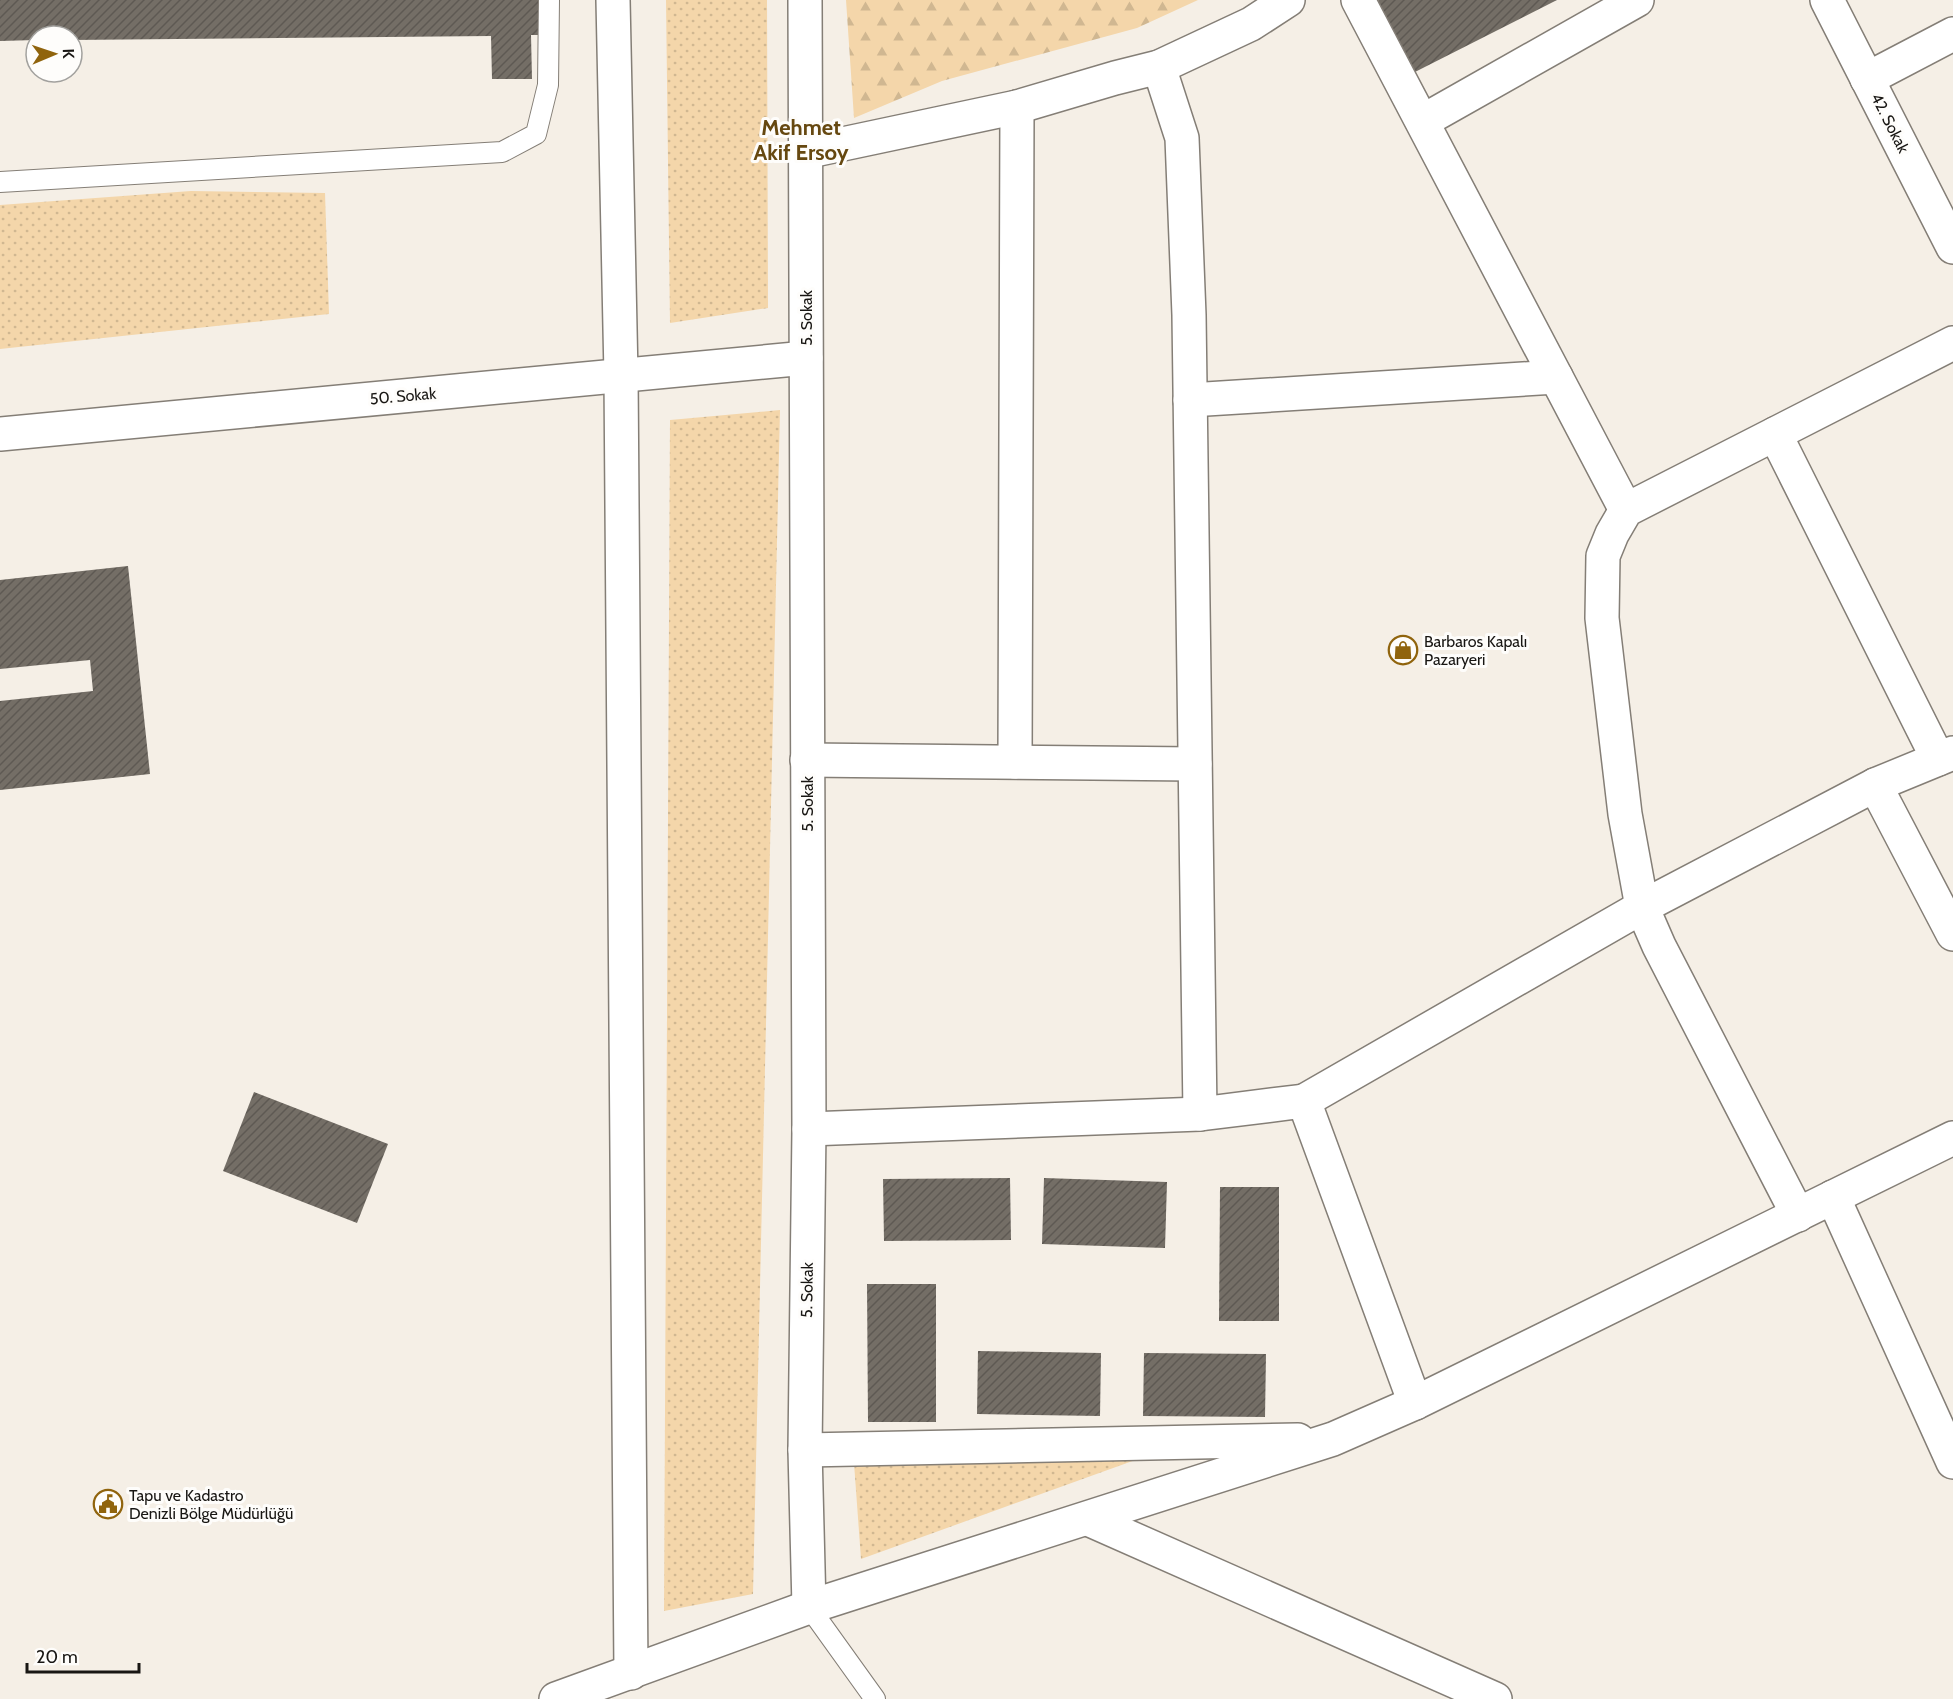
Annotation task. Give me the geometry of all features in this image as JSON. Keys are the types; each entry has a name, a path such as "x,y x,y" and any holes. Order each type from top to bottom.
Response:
{"street":[{"path":"613,0 621,375 631,1673"},
{"name":"5. Sokak","path":"805,0 809,1129 806,1450 809,1607"},
{"path":"805,152 1017,107 1159,67 1251,24 1288,0"},
{"path":"1358,0 1626,510"},
{"path":"1423,121 1637,0"},
{"name":"42. Sokak","path":"1827,0 1953,246"},
{"path":"1867,79 1953,34"},
{"path":"1159,67 1182,138 1189,315 1200,1114"},
{"path":"1015,762 1017,107"},
{"path":"1798,1215 1659,946 1642,907 1625,814 1602,618 1604,556 1612,534 1626,510 1953,343"},
{"name":"50. Sokak","path":"0,434 806,358"},
{"path":"1190,400 1556,377"},
{"path":"809,1129 1200,1114 1304,1101 1642,907 1875,785 1946,756 1775,434"},
{"path":"807,760 1195,764"},
{"path":"1875,785 1953,934"},
{"path":"1304,1101 1415,1403"},
{"path":"556,1699 809,1607 1333,1439 1415,1403 1953,1138"},
{"path":"1833,1197 1953,1462"},
{"path":"806,1450 1333,1439"},
{"path":"1088,1519 1495,1699"}],"lane":[{"path":"0,182 502,152 536,134 548,85 549,0"},
{"path":"809,1607 875,1699"}],"green space":[{"path":"666,0 767,0 768,308 670,323"},
{"path":"846,0 1198,0 1137,28 942,81 854,118"},
{"path":"191,191 325,193 329,314 0,349 0,205"},
{"path":"780,410 753,1594 664,1611 670,420"},
{"path":"1152,1454 861,1559 854,1463"}],"building":[{"path":"0,0 539,0 539,35 531,35 532,79 492,79 491,36 84,40 84,24 24,24 24,40 0,41"},
{"path":"1557,0 1413,73 1377,1"},
{"path":"128,566 150,774 0,790 0,701 93,691 90,660 0,669 0,580"},
{"path":"254,1092 388,1144 357,1223 223,1171"},
{"path":"1010,1178 1011,1240 884,1241 883,1179"},
{"path":"1044,1178 1167,1182 1165,1248 1042,1244"},
{"path":"1220,1187 1279,1187 1279,1321 1219,1321"},
{"path":"867,1284 936,1284 936,1422 868,1422"},
{"path":"978,1351 1101,1353 1100,1416 977,1414"},
{"path":"1144,1353 1266,1354 1265,1417 1143,1416"}],"place":[{"name":"Barbaros Kapalı Pazaryeri","path":"1403,650"},
{"name":"Tapu ve Kadastro Denizli Bölge Müdürlüğü","path":"108,1504"}],"district":[{"name":"Mehmet Akif Ersoy","path":"801,140"}]}
